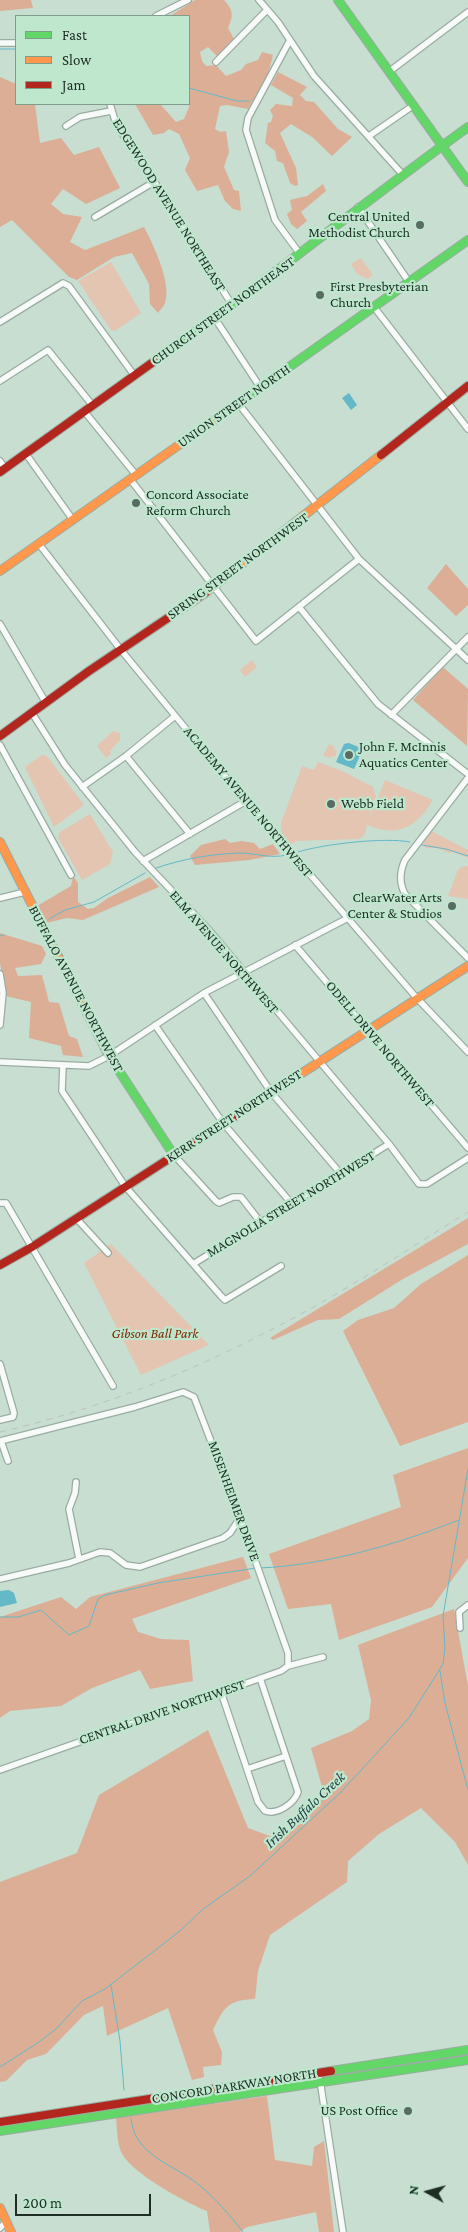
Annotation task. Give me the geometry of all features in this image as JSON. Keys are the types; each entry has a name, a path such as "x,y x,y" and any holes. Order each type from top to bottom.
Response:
{"main road":[{"path":"338,0 468,182"},
{"name":"CHURCH STREET NORTHEAST","path":"3,470 232,305 358,207 468,127"},
{"name":"UNION STREET NORTH","path":"0,572 468,240"},
{"name":"SPRING STREET NORTHWEST","path":"0,736 214,586 318,507 468,386"},
{"name":"BUFFALO AVENUE NORTHWEST","path":"0,842 109,1056 173,1154"},
{"name":"KERR STREET NORTHWEST","path":"0,1265 32,1247 173,1154 468,966"},
{"name":"CONCORD PARKWAY NORTH","path":"0,2122 468,2050"},
{"name":"CONCORD PARKWAY NORTH","path":"0,2131 468,2060"},
{"path":"83,2119 87,2114 122,2104"},
{"path":"13,2129 27,2123 76,2114 82,2109"},
{"path":"0,2208 11,2232"}],"street":[{"path":"158,15 188,0"},
{"path":"258,0 290,40 314,76 403,175"},
{"path":"216,62 267,10"},
{"path":"390,71 468,12"},
{"path":"290,40 248,118 246,130 274,220 300,254"},
{"path":"0,43 15,43"},
{"name":"EDGEWOOD AVENUE NORTHEAST","path":"110,105 116,124 232,305"},
{"path":"369,136 414,105"},
{"path":"66,126 80,117 111,111"},
{"path":"95,217 154,182"},
{"path":"358,207 409,282"},
{"path":"0,322 63,283 69,286 134,375"},
{"path":"374,307 468,429"},
{"path":"214,317 260,387"},
{"path":"0,381 48,350 93,406"},
{"path":"238,404 359,559 468,660"},
{"path":"84,412 256,641 359,559"},
{"path":"26,454 73,520"},
{"path":"0,461 3,470"},
{"name":"ACADEMY AVENUE NORTHWEST","path":"39,544 121,650 246,801 417,998 468,1052"},
{"path":"299,607 378,704 468,774"},
{"path":"0,624 46,703"},
{"path":"391,715 468,637"},
{"name":"ELM AVENUE NORTHWEST","path":"32,713 82,787 143,861 208,930 244,972 390,1144 416,1180 422,1185 468,1158"},
{"path":"82,787 126,756 175,716"},
{"path":"0,746 71,875"},
{"path":"126,756 190,834"},
{"path":"468,778 406,860 401,874 401,886 405,894 468,958"},
{"path":"143,861 246,801"},
{"path":"0,898 25,892"},
{"path":"0,1062 86,1067 109,1056 204,993 348,918"},
{"name":"ODELL DRIVE NORTHWEST","path":"296,945 466,1146"},
{"path":"0,974 3,993 0,1026"},
{"path":"204,993 271,1092 341,1174"},
{"path":"155,1025 223,1123 292,1204"},
{"path":"63,1065 62,1091 125,1186 225,1300 280,1266"},
{"name":"MAGNOLIA STREET NORTHWEST","path":"193,1264 390,1144"},
{"name":"BUFFALO AVENUE NORTHWEST","path":"173,1154 216,1201 241,1197 261,1223"},
{"path":"0,1203 6,1203 113,1386"},
{"path":"76,1218 108,1253"},
{"path":"0,1364 13,1417 0,1420"},
{"name":"MISENHEIMER DRIVE","path":"1,1441 135,1407 183,1392 194,1397 266,1588 288,1652 288,1666"},
{"path":"1,1441 8,1461"},
{"path":"76,1482 75,1493 69,1509 79,1560"},
{"path":"0,1579 105,1552 110,1553 126,1565 140,1567 223,1538 240,1518"},
{"path":"460,1628 459,1612 468,1605"},
{"name":"CENTRAL DRIVE NORTHWEST","path":"0,1770 281,1671 288,1666 323,1656"},
{"path":"221,1692 260,1805 265,1811 274,1812 291,1802 298,1792 260,1678"},
{"path":"247,1769 286,1756"},
{"path":"319,2073 342,2232"},
{"path":"0,2228 6,2222"}],"green space":[{"path":"361,258 373,275 368,279 357,274 351,264"},
{"path":"111,262 141,313 115,331 111,330 78,281"},
{"path":"252,660 257,667 245,677 240,670"},
{"path":"113,731 120,733 120,740 106,758 97,746"},
{"name":"John F. McInnis Aquatics Center","path":"329,744 335,747 334,750 337,751 335,757 323,756"},
{"path":"42,755 47,756 84,805 54,827 25,767"},
{"name":"Webb Field","path":"318,762 342,771 373,787 376,797 368,822 385,780 433,800 420,817 406,828 388,830 367,825 364,836 358,839 297,841 290,845 281,834 281,823 302,766 314,770"},
{"path":"90,814 113,852 110,864 82,880 58,838 60,832"},
{"path":"431,831 468,850 468,858 437,848 425,848 423,841"},
{"path":"468,866 468,899 448,896 458,870 461,867"},
{"name":"Gibson Ball Park","path":"111,1244 209,1345 141,1375 84,1263"}],"shaded area":[{"path":"0,0 31,0 33,8 0,11"},
{"path":"195,0 224,0 232,13 228,28 234,39 218,57 208,47 200,52 202,61 206,66 216,65 226,76 241,70 246,64 258,60 262,52 273,55 268,75 248,109 227,105 220,106 215,129 220,132 226,131 229,152 224,167 234,190 239,191 241,211 233,209 225,201 218,185 197,191 185,170 190,158 179,134 169,129 164,133 153,135 136,105 161,105 176,122 184,119 190,105 190,15 172,15"},
{"path":"278,72 307,87 300,95 306,101 314,102 338,129 352,137 332,156 312,137 291,124 280,133 296,168 298,185 295,186 290,183 283,163 277,161 275,151 265,143 268,123 271,122 273,116 270,110 276,104 292,106 293,98 271,85"},
{"path":"0,77 15,84 15,105 35,105 40,143 61,138 74,155 99,147 120,188 86,204 63,189 51,204 63,214 82,217 70,242 85,250 144,227 164,275 166,285 165,303 158,313 150,304 149,284 132,253 114,257 77,280 69,277 12,220 0,227"},
{"path":"323,184 326,191 301,212 307,221 297,229 291,224 287,214 292,210 290,200 307,196"},
{"path":"446,564 468,589 468,605 456,616 427,588"},
{"path":"443,667 468,689 467,746 413,700"},
{"path":"225,839 230,843 241,841 254,843 260,849 273,844 280,854 249,860 195,865 190,856 201,845"},
{"path":"73,876 78,883 78,902 88,909 94,908 108,898 150,877 159,887 83,920 67,918 46,923 37,906 71,886"},
{"path":"0,933 42,946 46,954 41,964 15,968 18,976 42,975 49,1002 59,1003 69,1036 77,1039 83,1057 63,1055 61,1046 29,1038 31,1002 6,996 0,963"},
{"path":"468,1218 468,1244 403,1279 339,1319 318,1320 273,1340 270,1338"},
{"path":"468,1255 468,1422 400,1446 343,1331 358,1320 394,1308 421,1284"},
{"path":"468,1448 468,1558 432,1607 339,1640 331,1604 288,1609 269,1554 401,1507 393,1475"},
{"path":"243,1557 251,1578 132,1619 138,1632 161,1639 189,1640 193,1681 150,1689 140,1670 92,1688 61,1706 10,1711 0,1718 0,1617 61,1597 76,1609 90,1597"},
{"path":"454,1609 468,1686 468,1865 455,1842 421,1808 379,1834 348,1861 347,1882 270,1935 258,1971 255,1999 233,2003 220,2016 213,2030 222,2052 221,2065 203,2067 204,2077 192,2080 168,2008 107,2036 103,2006 84,2015 46,2054 27,2060 6,2081 0,2082 0,1882 77,1853 99,1795 208,1730 248,1828 278,1839 324,1794 311,1748 352,1731 369,1719 371,1700 358,1645"},
{"path":"267,2096 275,2160 312,2166 314,2147 324,2141 334,2232 319,2232 316,2212 247,2227 240,2232 210,2232 207,2211 172,2194 145,2176 133,2167 120,2149 116,2118"}],"water":[{"path":"349,393 357,405 351,410 342,398"},
{"name":"John F. McInnis Aquatics Center","path":"349,743 363,749 354,769 336,762 344,744"},
{"path":"9,1590 14,1593 17,1603 0,1607 0,1591"}],"waterway":[{"path":"0,49 15,49"},
{"path":"190,88 237,101 249,101"},
{"path":"298,852 323,846 354,842 385,840 410,842"},
{"path":"422,845 446,849 468,856"},
{"path":"156,868 218,854 288,855"},
{"path":"49,919 65,910 94,902 145,873"},
{"path":"0,936 4,935"},
{"name":"Irish Buffalo Creek","path":"0,2067 39,2042 56,2029 82,2001 105,1989 180,1931 203,1909 250,1876 340,1793 409,1718 443,1664 445,1648 443,1616 468,1469"},
{"path":"260,1568 311,1563 362,1552 459,1520"},
{"path":"0,1617 18,1617 41,1610 69,1635 89,1626 98,1599 105,1595 158,1583 256,1568"},
{"path":"440,1671 445,1703 468,1790"},
{"path":"111,1985 120,2041 124,2090"},
{"path":"131,2119 134,2132 147,2151 204,2189 222,2206 243,2232"}],"railway":[{"path":"0,1432 37,1423 111,1400 182,1372 252,1340 333,1296 468,1212"}],"traffic: fast":[{"path":"338,0 468,182"},
{"path":"181,342 468,127"},
{"path":"220,416 468,240"},
{"path":"108,1054 173,1154"},
{"path":"331,2071 468,2050"},
{"path":"0,2131 468,2060"}],"traffic: slow":[{"path":"0,571 220,416"},
{"path":"205,593 381,455"},
{"path":"0,842 108,1054"},
{"path":"254,1104 468,966"},
{"path":"0,2208 11,2232"}],"traffic: jam":[{"path":"0,472 181,342"},
{"path":"381,455 468,386"},
{"path":"0,736 89,671 205,593"},
{"path":"0,1265 32,1247 254,1104"},
{"path":"0,2122 331,2071"}],"place":[{"name":"Central United Methodist Church","path":"420,225"},
{"name":"First Presbyterian Church","path":"320,295"},
{"name":"Concord Associate Reform Church","path":"136,503"},
{"name":"John F. McInnis Aquatics Center","path":"349,755"},
{"name":"Webb Field","path":"331,804"},
{"name":"ClearWater Arts Center & Studios","path":"452,906"},
{"name":"US Post Office","path":"408,2111"}]}
